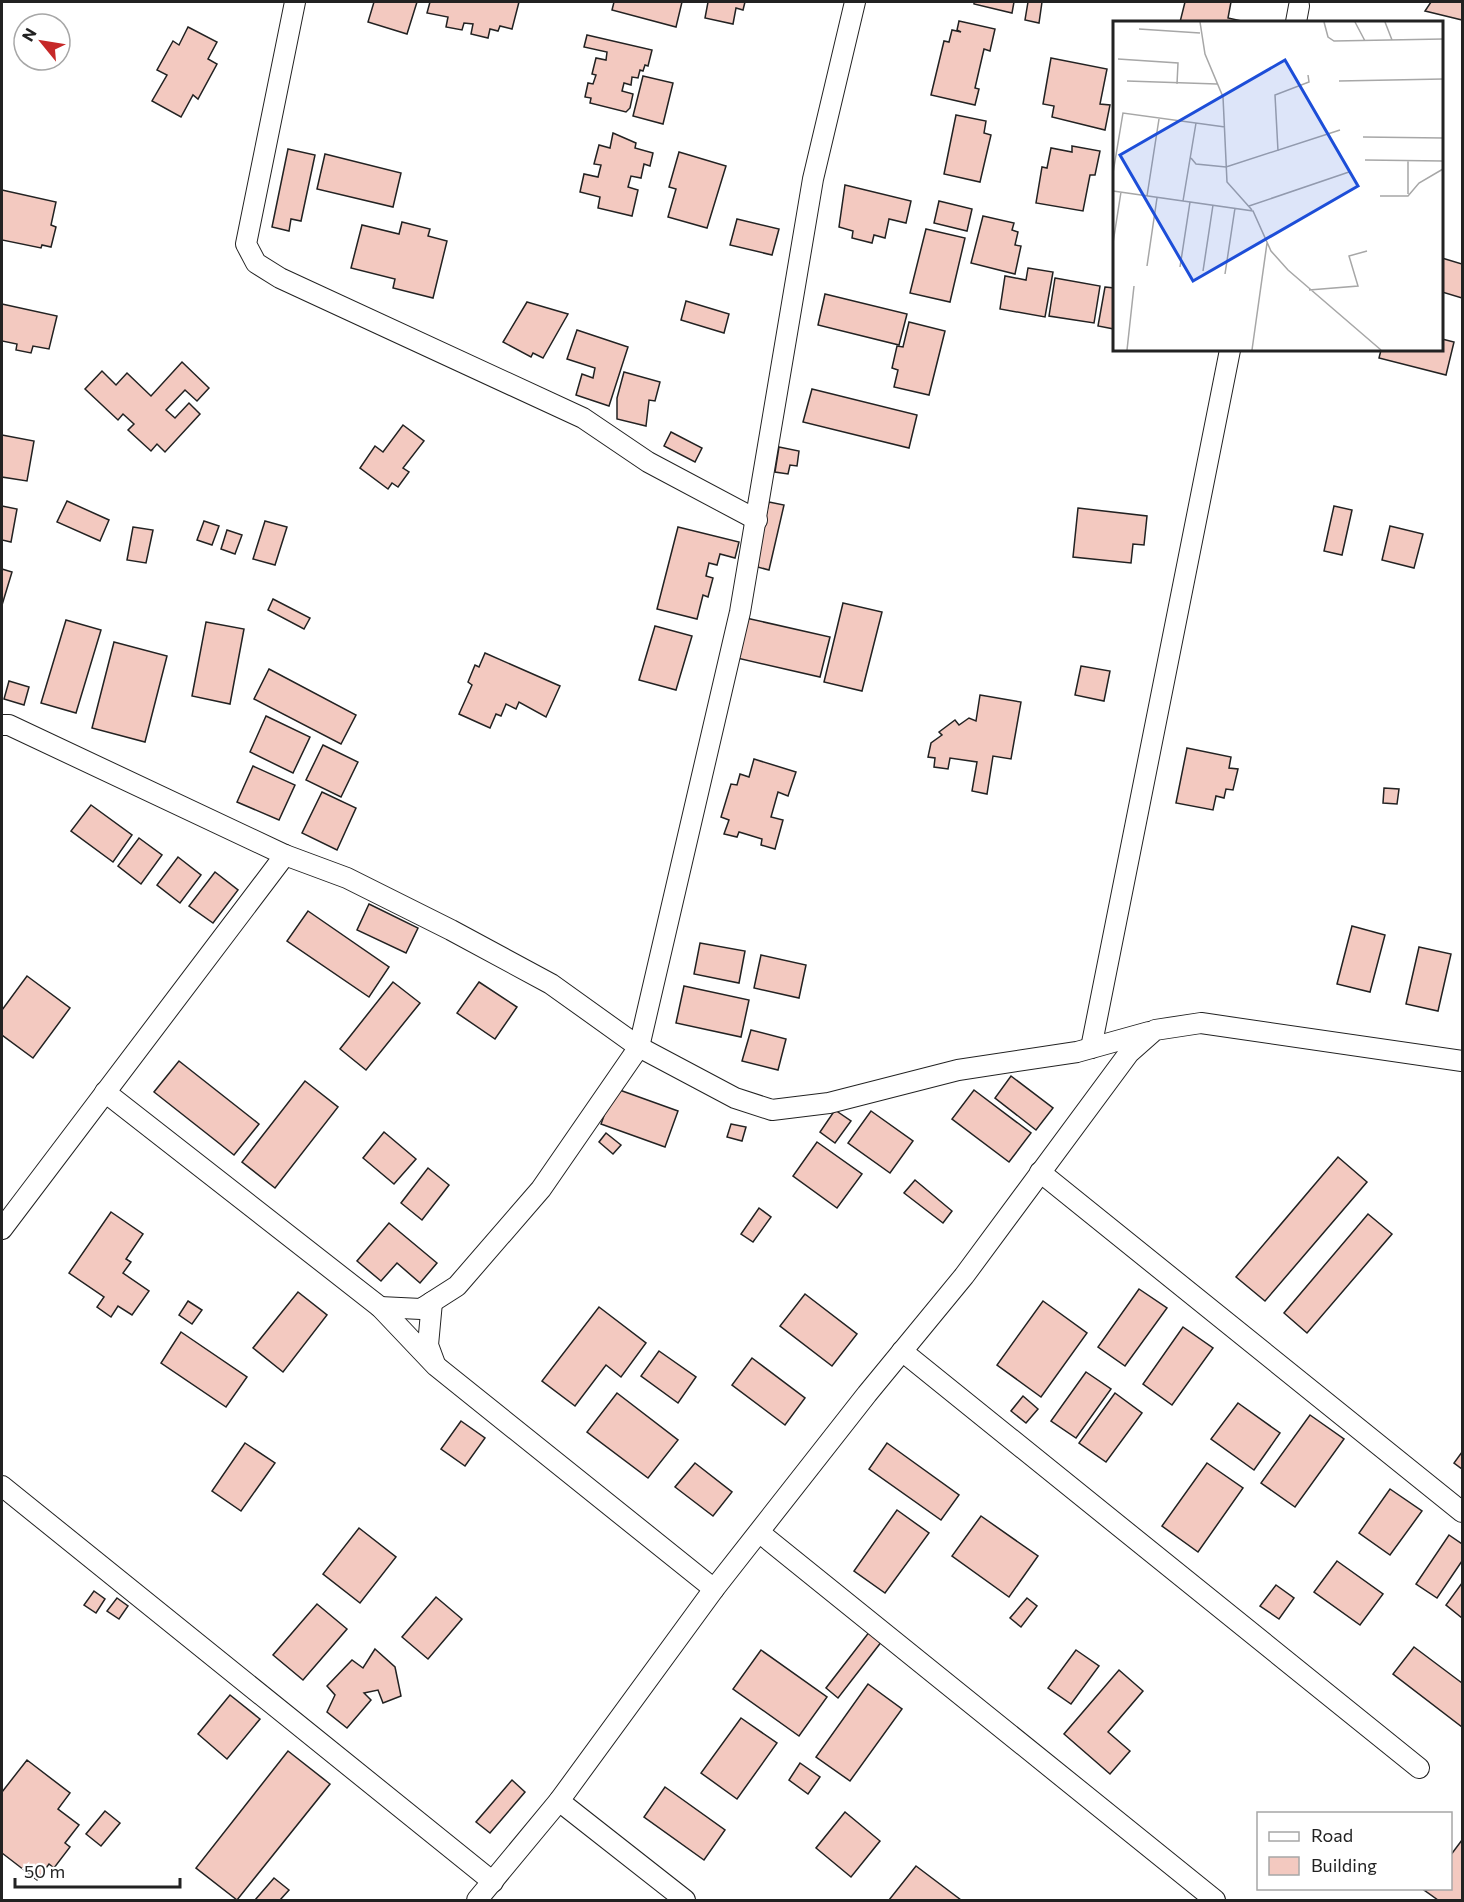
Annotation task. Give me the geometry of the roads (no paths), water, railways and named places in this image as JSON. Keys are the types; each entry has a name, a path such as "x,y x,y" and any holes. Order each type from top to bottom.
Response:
{"street":[{"path":"296,2 246,244 256,263 280,278 583,418 648,462 757,520"},
{"path":"380,1307 421,1309 457,1286 541,1189 639,1047 738,624 813,179 855,2"},
{"path":"1091,1048 1230,351"},
{"path":"2,725 9,725 285,855 347,878 461,935 551,984 639,1047 735,1098 772,1110 829,1103 958,1070 1091,1048 1155,1030 1201,1023 1462,1061"},
{"path":"2,1229 285,855"},
{"path":"477,1900 559,1801 714,1589 964,1276 1129,1053 1155,1030"},
{"path":"105,1092 380,1307 436,1366 714,1589"},
{"path":"1041,1172 1462,1512"},
{"path":"432,1302 428,1345 436,1366"},
{"path":"902,1351 1419,1768"},
{"path":"2,1486 493,1882"},
{"path":"760,1533 1215,1900"},
{"path":"559,1801 685,1900"}]}
